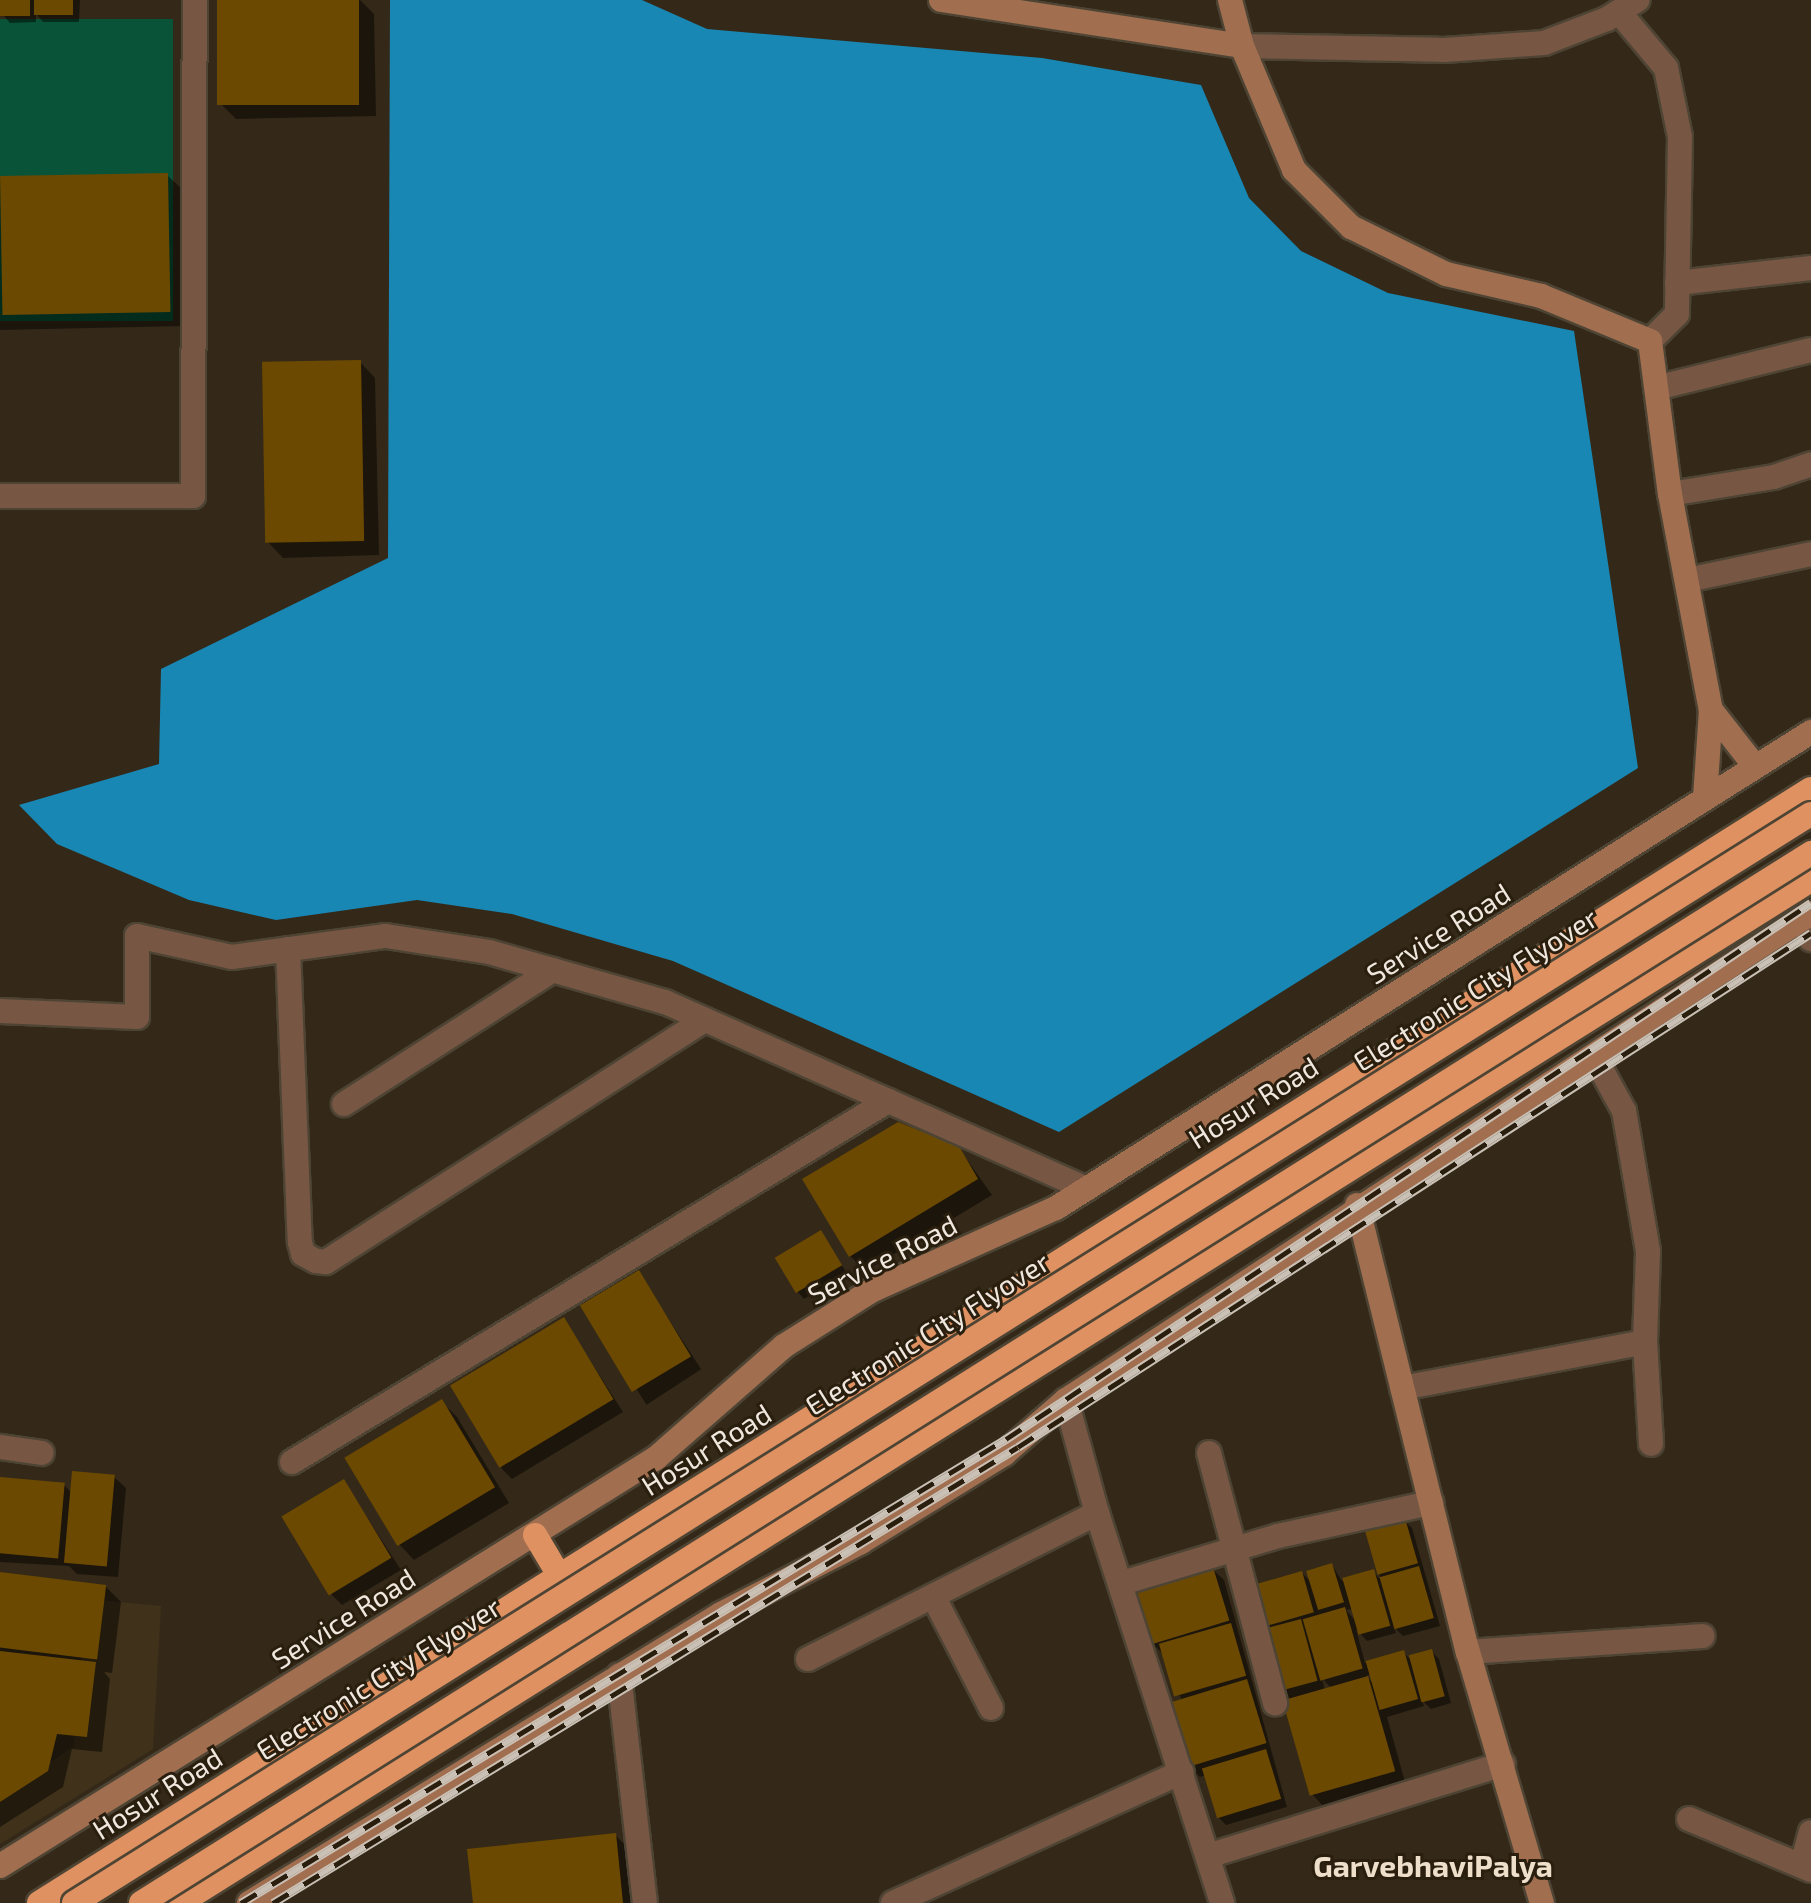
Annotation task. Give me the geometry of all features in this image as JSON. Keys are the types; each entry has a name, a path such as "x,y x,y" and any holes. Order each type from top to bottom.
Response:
{"highway":[{"name":"Hosur Road","path":"39,1903 1811,789"},
{"name":"Electronic City Flyover","path":"74,1903 1811,814"},
{"path":"1732,839 1771,904"},
{"path":"141,1903 1811,853"},
{"path":"180,1903 1811,880"},
{"path":"535,1535 560,1577"}],"street":[{"path":"0,496 193,496 195,0"},
{"path":"941,0 1242,46 1444,50 1544,43 1628,6 1666,68 1680,137 1677,314 1650,341"},
{"path":"1230,0 1242,46 1294,170 1351,227 1446,274 1541,296 1650,341"},
{"path":"1677,283 1811,268"},
{"path":"1650,341 1660,387 1670,494 1711,710 1705,797"},
{"path":"1660,387 1811,350"},
{"path":"1670,494 1774,477 1811,464"},
{"path":"1687,580 1811,554"},
{"path":"1711,710 1754,765"},
{"name":"Service Road","path":"0,1866 656,1458 784,1346 871,1291 1056,1208 1754,765 1811,732"},
{"path":"249,1903 619,1675 936,1496 1004,1454 1066,1400 1357,1205 1808,923"},
{"path":"0,1011 137,1017 137,936 232,957 386,936 489,952 665,1002 1086,1189"},
{"path":"288,949 300,1242 303,1254 316,1261 326,1262 704,1020"},
{"path":"344,1104 553,970"},
{"path":"1595,1058 1624,1111 1648,1251 1645,1342 1651,1444"},
{"path":"292,1462 888,1101"},
{"path":"1357,1205 1468,1652 1542,1903"},
{"path":"1402,1388 1645,1342"},
{"path":"1066,1400 1097,1513 1208,1856 1217,1901"},
{"path":"0,1447 42,1453"},
{"path":"1209,1453 1275,1703"},
{"path":"1122,1583 1235,1549 1431,1503"},
{"path":"808,1659 1097,1513"},
{"path":"933,1596 991,1708"},
{"path":"1468,1652 1702,1636"},
{"path":"619,1675 645,1903"},
{"path":"1208,1856 1503,1764"},
{"path":"893,1903 1182,1772"},
{"path":"1689,1819 1807,1868 1811,1832"}],"shaded area":[{"path":"86,1599 161,1606 153,1749 0,1844 0,1797 74,1746"}],"green space":[{"path":"0,19 173,19 173,321 0,321"}],"water":[{"path":"390,0 642,0 707,29 1042,58 1201,85 1249,198 1301,251 1388,293 1574,331 1638,768 1059,1132 673,961 512,914 417,900 276,920 189,900 57,844 19,805 159,764 161,669 388,558"}],"building":[{"path":"0,0 30,0 30,16 0,16"},
{"path":"34,0 73,0 73,15 34,15"},
{"path":"217,0 359,0 359,105 217,105"},
{"path":"168,173 170,312 2,315 0,176"},
{"path":"361,360 364,541 265,543 262,362"},
{"path":"898,1122 959,1146 978,1179 849,1257 802,1179"},
{"path":"821,1230 842,1265 796,1293 775,1258"},
{"path":"639,1270 691,1357 632,1392 580,1306"},
{"path":"564,1317 613,1399 499,1468 450,1386"},
{"path":"442,1399 495,1487 397,1546 344,1458"},
{"path":"72,1471 115,1475 107,1566 64,1563"},
{"path":"0,1477 65,1483 58,1558 0,1553"},
{"path":"344,1479 391,1558 329,1595 281,1517"},
{"path":"1405,1518 1418,1563 1378,1575 1365,1530"},
{"path":"1332,1563 1344,1602 1318,1610 1306,1571"},
{"path":"1419,1566 1434,1618 1394,1629 1380,1577"},
{"path":"1213,1567 1229,1621 1151,1645 1135,1591"},
{"path":"1374,1569 1390,1626 1359,1635 1342,1578"},
{"path":"1302,1571 1314,1612 1260,1628 1248,1586"},
{"path":"0,1572 106,1585 97,1659 0,1648"},
{"path":"1345,1607 1363,1669 1320,1681 1303,1619"},
{"path":"1301,1619 1318,1681 1278,1691 1261,1630"},
{"path":"1231,1623 1246,1676 1174,1697 1159,1644"},
{"path":"1432,1649 1445,1696 1421,1703 1409,1655"},
{"path":"1404,1650 1418,1699 1380,1710 1366,1661"},
{"path":"0,1651 96,1662 87,1737 57,1734 48,1771 0,1802"},
{"path":"1368,1676 1395,1771 1310,1796 1282,1701"},
{"path":"1247,1679 1267,1743 1187,1767 1168,1703"},
{"path":"1266,1749 1281,1799 1217,1818 1202,1769"},
{"path":"616,1833 623,1903 473,1903 467,1849"}],"railway":[{"path":"241,1903 1006,1439 1811,903"},
{"path":"273,1903 1018,1447 1811,933"}],"district":[{"name":"GarvebhaviPalya","path":"1433,1865"}]}
